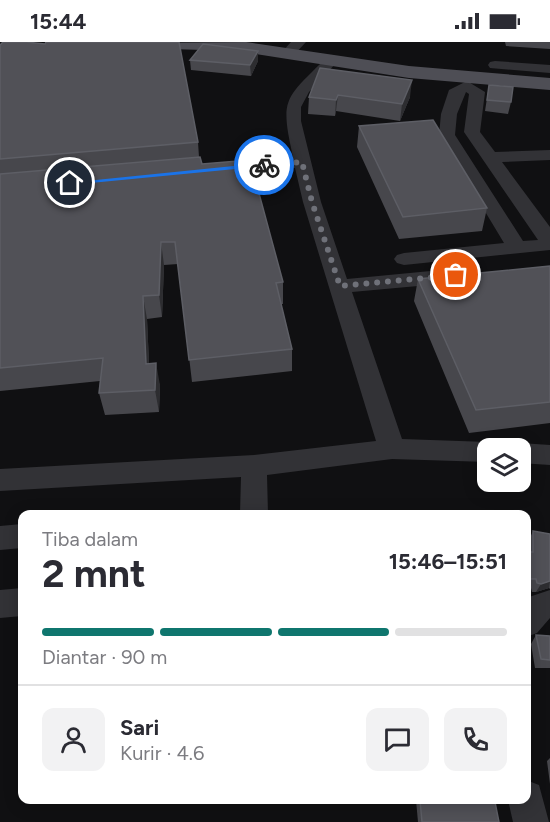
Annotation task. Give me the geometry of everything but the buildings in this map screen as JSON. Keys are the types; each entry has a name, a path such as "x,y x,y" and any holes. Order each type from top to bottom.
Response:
{"main road":[{"path":"117,44 196,43 294,48 331,61 467,82 495,66 550,84"}],"street":[{"path":"331,61 303,90 293,107 293,121 312,202 392,449"},
{"path":"495,66 550,69"},
{"path":"404,259 517,247 545,244 548,242 547,237 472,132 477,92 467,82 457,90 449,114 447,135 517,247"},
{"path":"447,135 472,132"},
{"path":"491,157 550,155"},
{"path":"198,171 302,162"},
{"path":"340,286 480,273"},
{"path":"0,480 254,466 392,449 477,452"},
{"path":"531,454 550,455"},
{"path":"254,466 254,510"},
{"path":"0,538 18,536"},
{"path":"0,604 18,602"},
{"path":"531,617 538,608 550,604"},
{"path":"527,804 531,822"}],"way so far":[{"path":"264,165 302,162 312,202 340,286 456,275"}],"route":[{"path":"70,183 264,165"}]}
